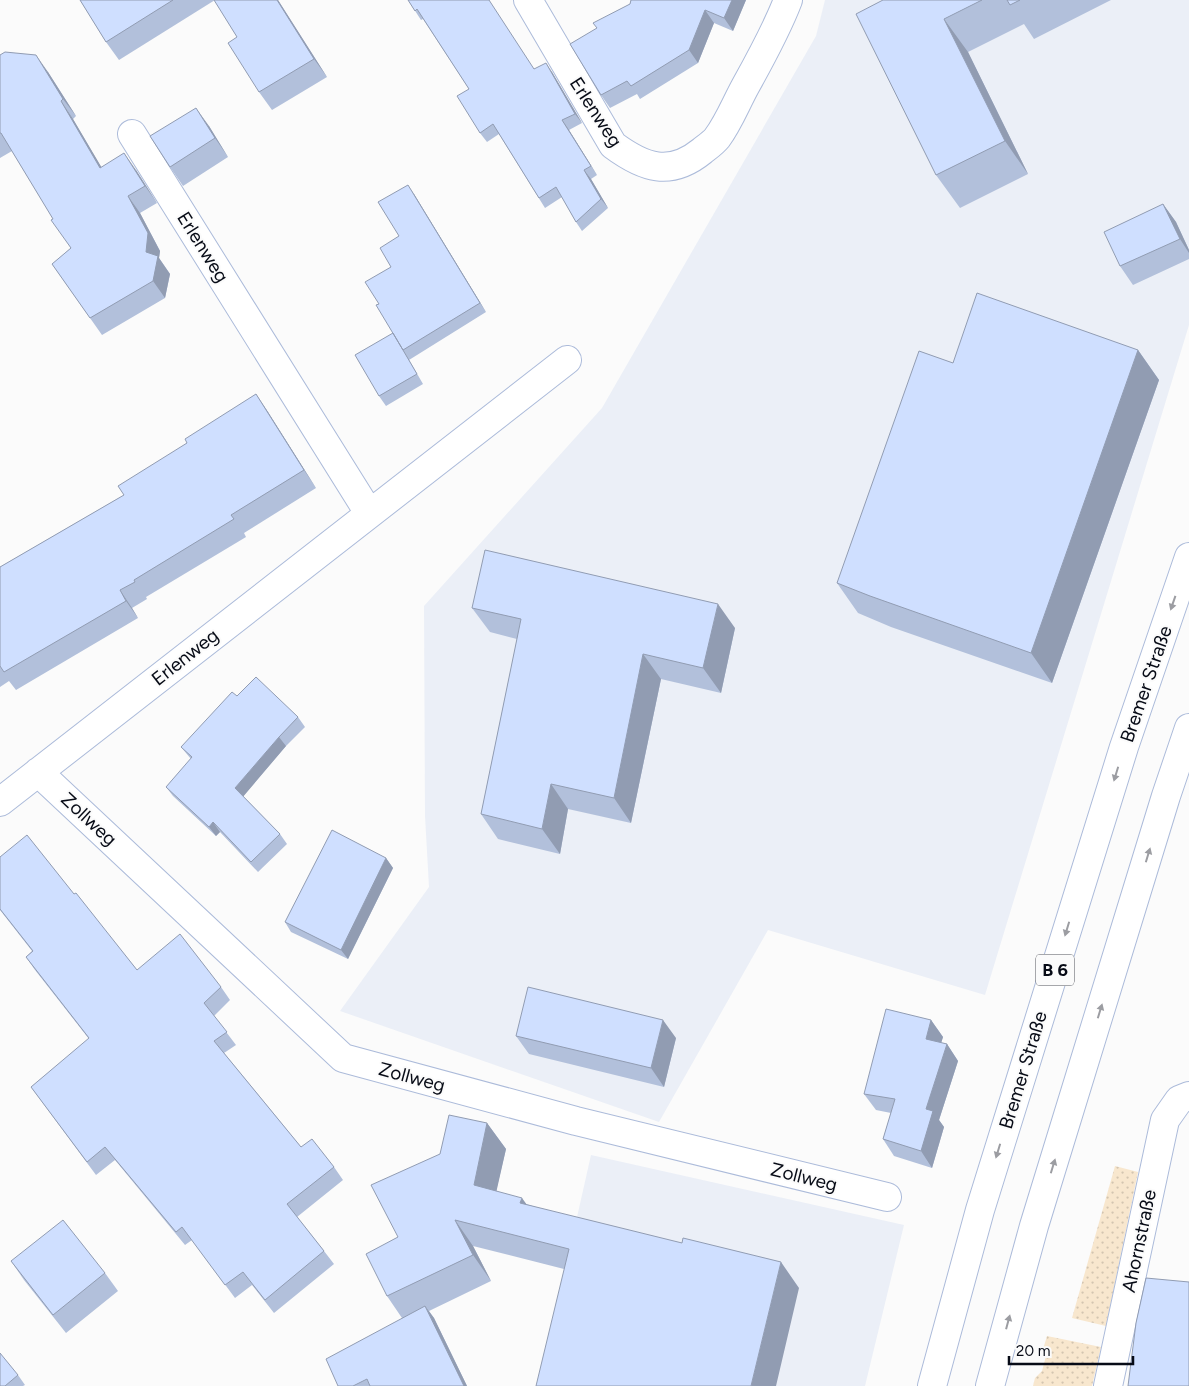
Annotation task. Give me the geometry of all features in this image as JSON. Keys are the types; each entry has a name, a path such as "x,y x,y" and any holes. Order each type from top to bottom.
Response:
{"street":[{"name":"Erlenweg","path":"528,0 613,145 630,157 651,166 663,167 682,164 716,140 764,53 788,0"},
{"name":"Erlenweg","path":"132,134 369,513"},
{"name":"Erlenweg","path":"0,802 568,360"},
{"name":"Bremer Straße","path":"932,1386 980,1210 1124,747 1189,557"},
{"path":"990,1386 1034,1226 1166,796 1189,728"},
{"name":"Zollweg","path":"38,772 344,1058 576,1121 887,1197"},
{"name":"Ahornstraße","path":"1108,1386 1165,1120 1184,1098"}],"shaded area":[{"path":"825,0 1189,0 1189,325 985,995 768,930 659,1122 340,1011 429,887 425,816 424,606 602,408 816,36"},
{"path":"591,1155 904,1225 865,1386 539,1386"},
{"path":"1115,1166 1138,1172 1106,1326 1072,1318"},
{"path":"1047,1336 1101,1347 1092,1386 1033,1386 1035,1378 1042,1371 1046,1356 1044,1346"}],"building":[{"path":"80,0 173,0 106,42"},
{"path":"214,0 277,0 314,59 259,92 228,43 237,37"},
{"path":"408,0 489,0 534,69 546,63 575,114 562,120 591,166 584,170 601,199 576,222 556,187 539,198 493,124 480,133 457,96 469,89 417,9 415,11"},
{"path":"631,0 732,0 724,18 705,10 689,50 631,86 627,81 601,95 570,44 597,28 593,23 630,4"},
{"path":"883,0 982,0 944,19 1005,141 936,175 856,14"},
{"path":"1007,0 1020,0 1010,5"},
{"path":"5,52 36,55 63,99 61,101 100,168 124,153 145,186 128,196 148,233 146,252 158,256 153,281 90,318 52,264 71,248 51,220 53,219 0,133 0,55"},
{"path":"196,108 215,138 170,167 150,136"},
{"path":"408,185 480,303 403,350 376,305 379,304 365,282 391,267 380,248 399,236 378,202"},
{"path":"1163,204 1180,239 1120,266 1104,232"},
{"path":"977,293 1138,350 1031,653 837,583 919,351 953,363"},
{"path":"393,333 417,374 379,396 355,355"},
{"path":"256,394 304,470 231,515 234,519 120,590 126,601 4,672 0,666 0,567 124,495 118,486 187,443 185,439"},
{"path":"485,550 718,604 703,668 643,654 614,798 551,784 542,829 481,814 521,619 472,608"},
{"path":"256,677 298,717 235,788 280,834 251,862 213,822 209,827 166,787 192,757 181,747 232,692 237,696"},
{"path":"332,830 386,858 341,950 285,922"},
{"path":"27,835 137,970 180,934 221,987 204,1003 227,1032 214,1041 301,1147 312,1139 334,1167 287,1204 324,1251 265,1300 243,1272 225,1285 182,1227 176,1232 105,1147 87,1162 31,1087 89,1038 26,957 33,951 0,909 0,857"},
{"path":"528,987 663,1020 651,1068 516,1036"},
{"path":"886,1009 931,1020 926,1039 947,1044 926,1109 933,1111 921,1151 883,1139 895,1099 864,1094"},
{"path":"449,1115 487,1123 474,1185 522,1198 520,1203 682,1243 683,1238 781,1262 751,1386 536,1386 569,1249 455,1220 473,1255 387,1296 366,1254 398,1237 371,1185 440,1154"},
{"path":"63,1220 105,1273 53,1315 11,1261"},
{"path":"1146,1278 1189,1282 1189,1386 1128,1386 1136,1323"},
{"path":"425,1306 464,1386 370,1386 367,1379 353,1386 338,1386 326,1359"},
{"path":"0,1353 18,1375 5,1386 0,1386"}]}
